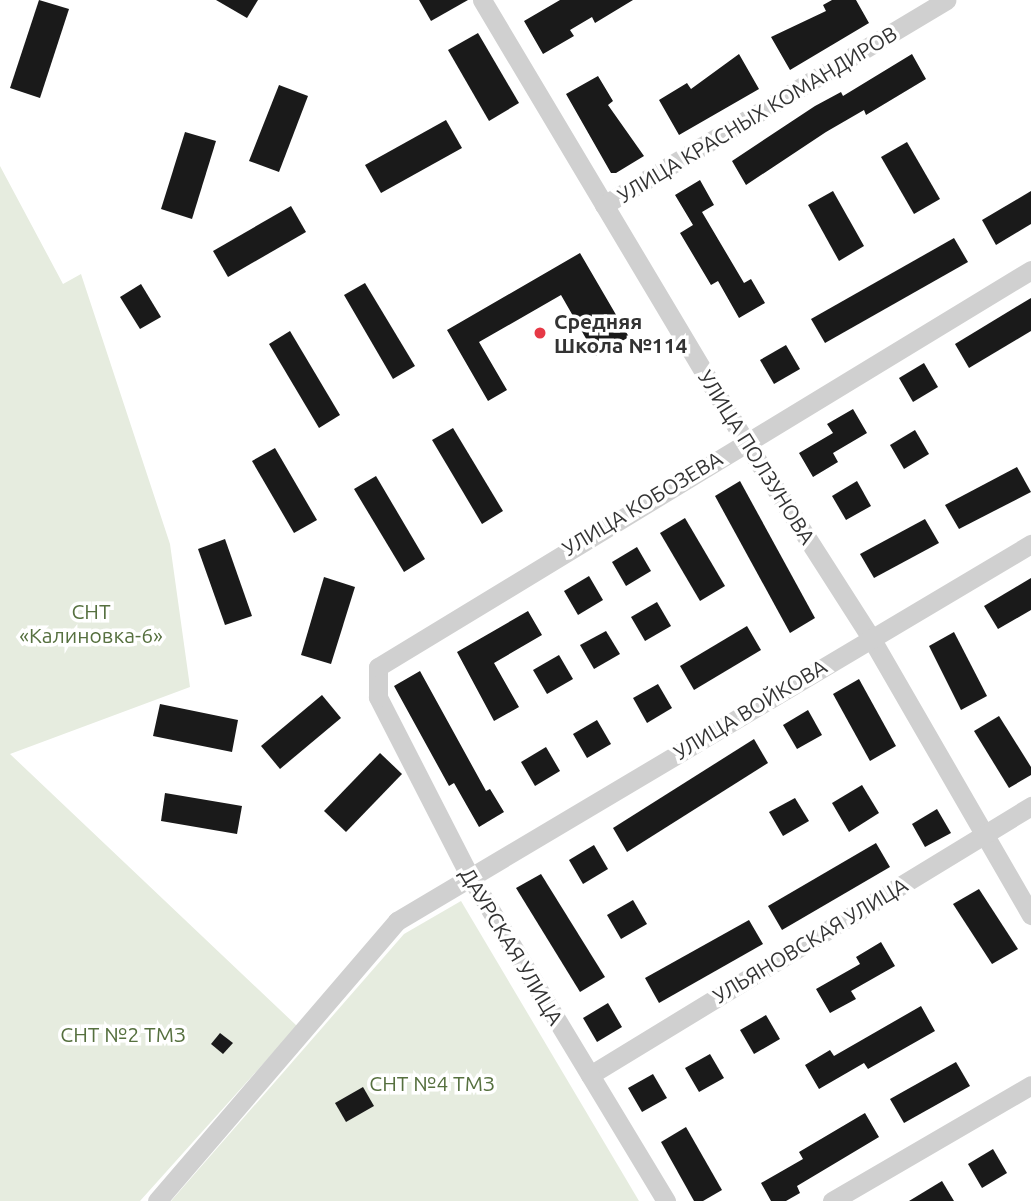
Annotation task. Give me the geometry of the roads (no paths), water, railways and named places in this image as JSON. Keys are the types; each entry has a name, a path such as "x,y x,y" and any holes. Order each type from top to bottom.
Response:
{"street":[{"name":"УЛИЦА КРАСНЫХ КОМАНДИРОВ","path":"604,205 946,0"},
{"name":"УЛИЦА ПОЛЗУНОВА","path":"492,4 604,205 745,441 871,638 1031,915"},
{"name":"УЛИЦА КОБОЗЕВА","path":"375,682 378,667 745,441 1031,270"},
{"name":"УЛИЦА ВОЙКОВА","path":"157,1201 397,921 469,875 1031,544"},
{"name":"ДАУРСКАЯ УЛИЦА","path":"375,682 469,875 666,1201"},
{"name":"УЛЬЯНОВСКАЯ УЛИЦА","path":"590,1075 1031,806"},
{"path":"832,1201 1031,1085"}],"place":[{"name":"Средняя Школа №114","path":"540,333"}],"park label":[{"name":"СНТ «Калиновка-6»","path":"91,623"},
{"name":"СНТ №2 ТМЗ","path":"123,1034"},
{"name":"СНТ №4 ТМЗ","path":"432,1083"}]}
